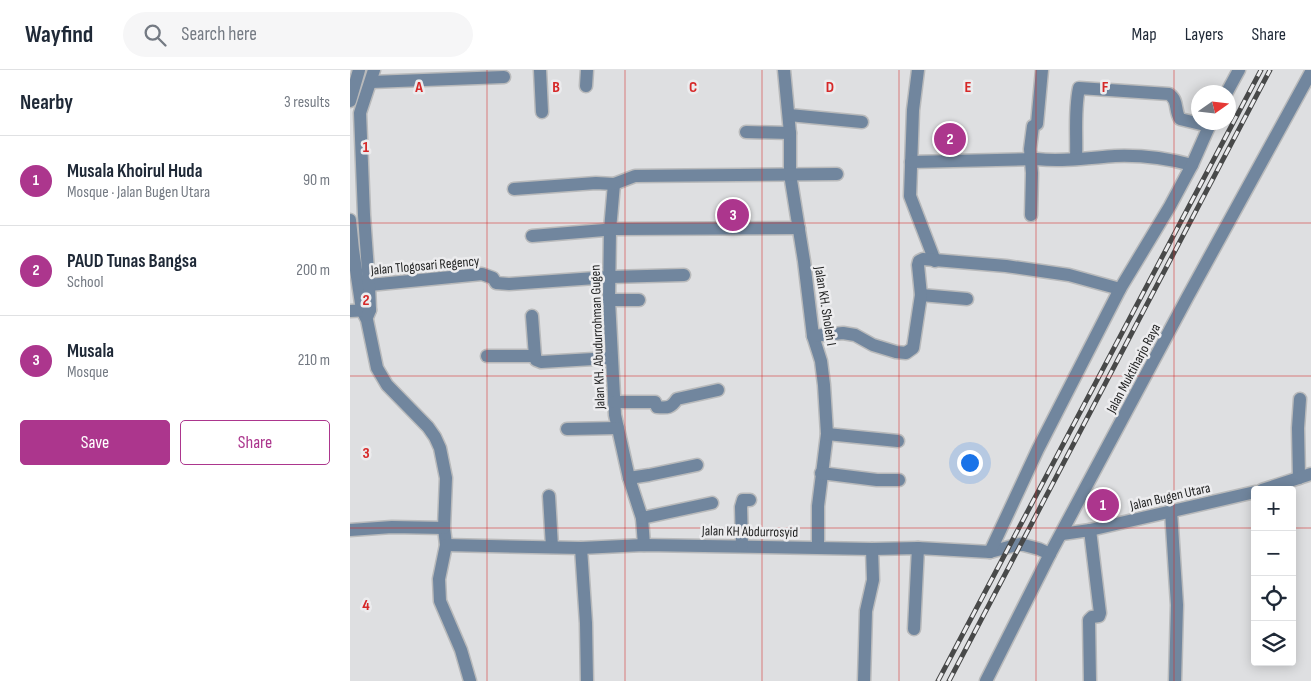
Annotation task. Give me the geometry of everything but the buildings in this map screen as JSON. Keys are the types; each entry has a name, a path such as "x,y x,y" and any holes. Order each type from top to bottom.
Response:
{"street":[{"path":"350,101 359,70"},
{"path":"540,70 542,112"},
{"path":"586,86 587,70"},
{"name":"Jalan KH. Sholeh I","path":"784,70 789,115 790,174 813,336 821,361 824,385 827,434 818,506 818,547"},
{"path":"918,70 913,110 910,196 935,261"},
{"path":"1031,215 1032,173 1030,149 1033,126 1037,124 1042,70"},
{"path":"1231,85 1239,70"},
{"name":"Jalan Muktiharjo Raya","path":"986,681 1050,554 1187,298 1307,88 1311,72"},
{"path":"470,681 461,650 440,600 438,587 444,550 446,478 440,448 428,427 402,402 382,376 362,312 364,215 360,113 372,76 504,77"},
{"path":"1076,159 1077,131 1075,123 1079,88 1169,94 1174,97 1177,115 1180,119 1191,121"},
{"path":"789,115 862,122"},
{"path":"990,552 1038,449 1120,290 1170,206 1207,130"},
{"path":"746,132 790,133"},
{"path":"911,162 1058,161 1144,156 1167,158 1192,164"},
{"path":"514,189 596,183 614,184 635,176 837,174"},
{"name":"Jalan KH. Abudurrohman Gugen","path":"614,184 610,230 609,300 614,402 630,478 642,518 644,545"},
{"path":"364,215 350,218 364,286"},
{"path":"532,236 610,230 799,228"},
{"path":"813,336 843,333 896,352 906,352 913,348 921,295 918,265 923,259 1051,272 1120,290"},
{"name":"Jalan Tlogosari Regency","path":"364,286 482,274 493,278 496,283 509,284 610,276 684,274"},
{"path":"921,295 967,299"},
{"path":"609,300 639,300"},
{"path":"532,316 535,356 541,362 611,358"},
{"path":"486,356 535,356"},
{"path":"614,402 655,402 658,407 668,408 677,399 718,390"},
{"path":"1300,398 1298,428 1305,476"},
{"path":"567,429 618,428"},
{"path":"827,434 898,441"},
{"path":"630,478 697,465"},
{"path":"822,473 870,480 899,480"},
{"name":"Jalan Bugen Utara","path":"1276,486 1305,476"},
{"name":"Jalan Bugen Utara","path":"1062,534 1090,530 1251,494"},
{"path":"550,496 552,547"},
{"path":"742,546 741,507 743,500 750,500"},
{"path":"642,518 712,503"},
{"path":"1171,511 1177,605 1175,681"},
{"path":"350,530 392,527 444,528"},
{"path":"1090,530 1100,613 1099,616 1092,617 1090,620 1090,681"},
{"name":"Jalan KH Abdurrosyid","path":"444,550 487,547 581,548 644,545 872,549 918,548 990,552 1020,544 1039,548 1050,554"},
{"path":"581,548 586,623 587,681"},
{"path":"914,629 918,548"},
{"path":"864,681 866,611 873,580 872,549"}],"railway":[{"path":"938,681 1261,70"},
{"path":"949,681 1270,70"}],"place":[{"name":"PAUD Tunas Bangsa","path":"950,139"},
{"name":"Musala","path":"733,215"},
{"name":"Musala Khoirul Huda","path":"1103,505"}]}
